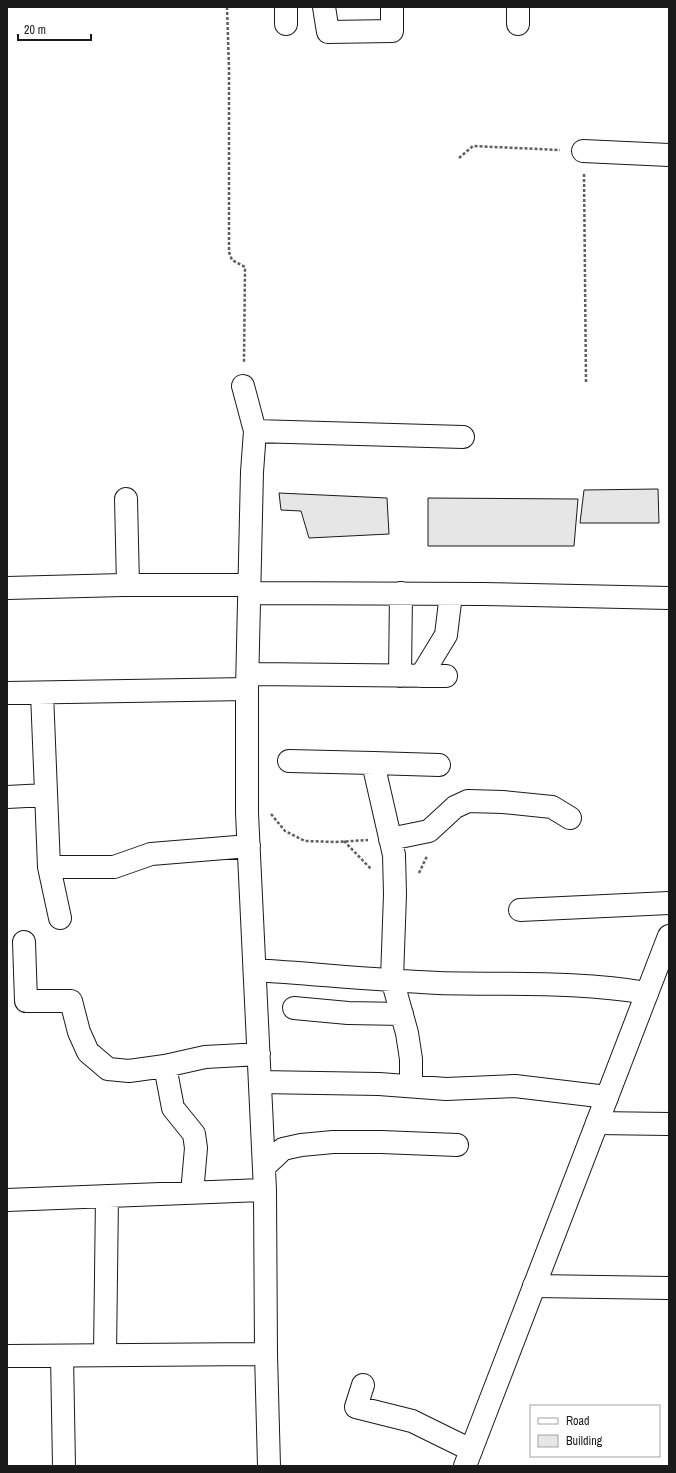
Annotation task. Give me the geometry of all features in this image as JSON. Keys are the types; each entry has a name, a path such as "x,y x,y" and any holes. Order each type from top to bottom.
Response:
{"street":[{"path":"324,7 328,32 392,31 392,7"},
{"path":"583,151 669,155"},
{"path":"243,386 255,431 252,472 247,682 247,813 265,1190 266,1354 269,1466"},
{"path":"255,431 463,438"},
{"path":"126,499 128,585"},
{"path":"7,588 128,585 401,593 669,598"},
{"path":"400,676 401,593"},
{"path":"421,676 446,635 451,594"},
{"path":"7,693 42,693 247,682 400,676 446,676"},
{"path":"42,693 49,867 60,918"},
{"path":"289,761 439,765"},
{"path":"373,764 394,855 395,878 392,979 407,1033 411,1060 411,1086"},
{"path":"7,797 46,795"},
{"path":"390,839 429,832 455,807 468,801 503,802 552,807 570,818"},
{"path":"49,867 114,867 151,854 249,846"},
{"path":"54,893 84,867"},
{"path":"520,910 669,903"},
{"path":"363,1386 356,1406 412,1421 468,1458 669,936"},
{"path":"24,942 26,1001 71,1001 79,1032 88,1052 108,1069 129,1071 205,1058 259,1054"},
{"path":"255,970 439,982 616,987 647,993"},
{"path":"294,1008 348,1013 402,1014"},
{"path":"164,1066 173,1108 194,1134 196,1148 192,1193"},
{"path":"260,1082 379,1084 446,1089 515,1086 607,1097"},
{"path":"597,1123 669,1124"},
{"path":"264,1167 283,1149 301,1144 334,1142 457,1144"},
{"path":"7,1200 265,1190"},
{"path":"105,1355 107,1196"},
{"path":"534,1286 669,1288"},
{"path":"7,1356 266,1354"},
{"path":"62,1356 64,1466"}],"path":[{"path":"227,7 229,68 229,252 232,260 245,267 243,386"},
{"path":"459,158 473,146 583,151 586,382"},
{"path":"270,813 284,831 305,841 336,842 390,839"},
{"path":"417,876 428,853"}],"building":[{"path":"658,489 659,523 580,523 584,490"},
{"path":"279,493 387,498 389,534 309,538 301,511 281,510"},
{"path":"428,498 578,499 574,546 428,546"}]}
